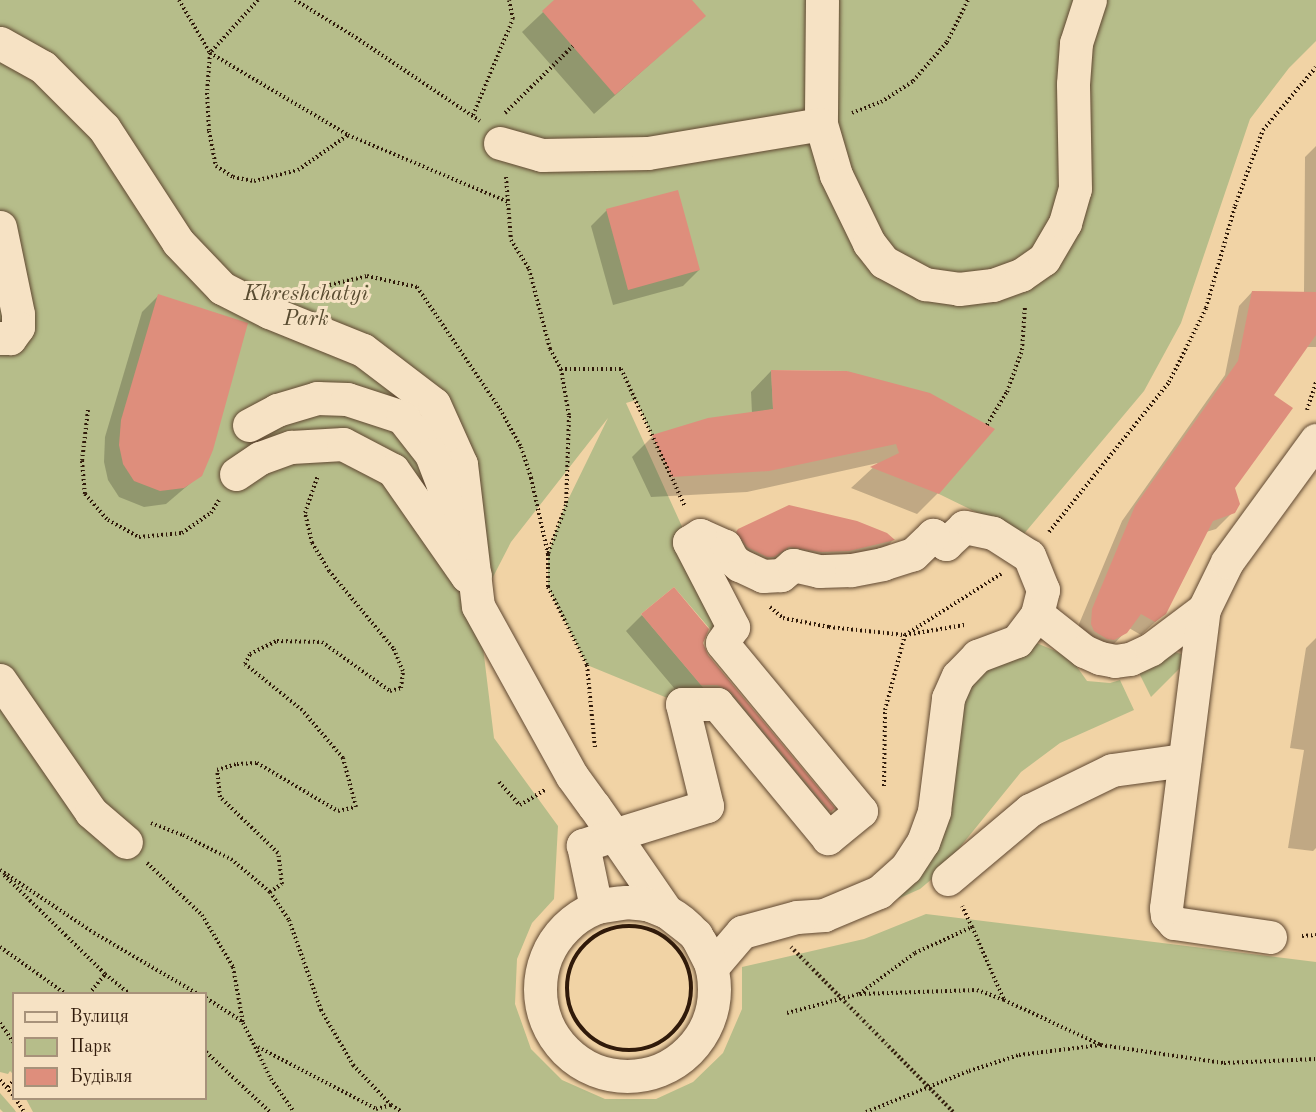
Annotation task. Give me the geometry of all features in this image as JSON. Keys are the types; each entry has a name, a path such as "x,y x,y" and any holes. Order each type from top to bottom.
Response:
{"street":[{"path":"822,0 821,124 836,175 869,243 884,262 925,284 959,289 993,285 1021,275 1044,259 1065,223 1075,189 1073,84 1076,43 1090,0"},
{"path":"0,43 43,67 104,128 178,242 222,288 269,312 363,350 434,404 461,464 473,586"},
{"path":"495,136 542,155 648,153 821,124"},
{"path":"0,227 18,314 18,327 10,338 0,338"},
{"path":"249,425 277,410 317,398 347,399 402,417 431,454 443,485 449,530 473,586 572,776 667,912"},
{"path":"1270,937 1179,924 1170,921 1167,915 1204,609 1227,562 1316,441"},
{"path":"237,474 260,458 291,447 343,444 393,470 473,586"},
{"path":"964,527 993,533 1029,556 1043,591 1037,614 1017,641 977,656 958,676 948,698 934,812 923,842 906,868 879,892 824,915 797,917 742,932 712,967 696,935 667,912 647,904 627,902 596,907 583,845 707,806 682,704 717,704 828,838 861,811 722,644 733,627 689,542 700,535 709,538 725,546 732,559 739,565 764,576 781,575 793,565 830,571 883,564 913,554 933,535 946,544 964,527"},
{"path":"1037,614 1084,651 1115,661 1130,659 1151,649 1204,609"},
{"path":"0,680 91,812 126,842"},
{"path":"948,879 1030,810 1112,770 1184,760"},
{"path":"667,912 637,904 612,903 597,908 572,922 553,944 542,970 540,999 548,1026 564,1050 587,1067 615,1076 644,1076 671,1065 693,1047 708,1023 715,995 712,967 696,935"}],"path":[{"path":"179,0 210,53 348,135 508,202"},
{"path":"258,0 210,53 207,93 209,131 216,166 234,177 254,181 298,170 348,135"},
{"path":"295,0 352,34 473,115 495,136 508,202 511,240 529,269 550,349 561,369 568,416 566,505 548,554 548,587 587,665 595,753"},
{"path":"473,115 513,20 509,0"},
{"path":"821,124 880,102 913,81 947,42 968,0"},
{"path":"495,136 573,46"},
{"path":"884,796 885,711 905,634 1029,556 1169,382 1206,308 1235,206 1263,130 1316,67"},
{"path":"987,425 1007,392 1022,350 1025,310 1021,275"},
{"path":"561,369 621,369 685,505"},
{"path":"88,410 81,461 85,494 108,520 139,537 182,533 211,513 237,474"},
{"path":"270,892 282,884 278,853 220,797 217,770 237,764 257,763 338,811 356,807 344,758 302,710 245,664 250,654 277,641 322,642 390,691 401,688 403,671 393,648 329,571 312,543 305,513 311,496"},
{"path":"905,634 971,624"},
{"path":"499,782 520,806"},
{"path":"294,1112 271,1079 257,1046 243,1023 233,968 202,915 126,842 126,826 138,818 183,835 231,858 270,892 289,920 321,1010 353,1065 391,1105 402,1112"},
{"path":"0,871 105,974 129,992"},
{"path":"0,871 94,933 196,992"},
{"path":"948,879 1004,1000"},
{"path":"623,926 644,927 663,935 678,949 688,967 692,988 688,1009 678,1027 663,1041 643,1049 613,1048 603,1045 586,1034 573,1017 567,998 567,978 574,958 586,942 603,931 623,926"},
{"path":"859,994 915,953 972,927"},
{"path":"0,947 65,992"},
{"path":"791,947 954,1112"},
{"path":"90,992 105,974"},
{"path":"787,1013 859,994 977,990 1004,1000 1101,1045"},
{"path":"207,999 243,1023"},
{"path":"0,1023 12,1040"},
{"path":"866,1112 969,1071 1019,1055 1101,1045 1224,1063 1316,1059"},
{"path":"257,1046 376,1109 391,1105"},
{"path":"207,1053 270,1112"},
{"path":"0,1080 8,1086 12,1093"},
{"path":"8,1086 12,1082"}],"green space":[{"name":"Khreshchatyi Park","path":"0,0 1316,0 1316,41 1289,68 1250,119 1181,323 1144,391 1023,535 939,494 847,371 771,370 773,409 652,435 636,400 626,403 689,542 722,643 674,587 641,614 717,704 682,704 587,665 548,587 548,554 564,508 608,418 511,542 478,606 494,738 558,826 554,899 532,923 517,959 515,1004 531,1049 562,1080 605,1099 656,1099 693,1082 723,1053 742,1009 742,967 864,939 926,914 1316,962 1316,1112 33,1112 27,1100 207,1100 207,992 12,992 12,1073 10,1071 8,1074 0,1072"},
{"path":"1034,642 1058,652 1075,664 1087,681 1110,683 1120,680 1134,710 1060,743 1021,772 939,873 920,889 893,901 906,868 958,676"},
{"path":"1166,653 1181,654 1183,659 1179,669 1151,697 1137,669"},
{"path":"0,1093 16,1112 3,1112 0,1109"}],"building":[{"path":"554,0 692,0 706,16 615,95 542,11"},
{"path":"678,190 700,270 628,290 606,209"},
{"path":"1252,291 1316,292 1316,335 1274,395 1293,408 1235,488 1240,504 1235,513 1213,521 1166,614 1155,622 1141,614 1127,633 1114,640 1107,639 1094,631 1091,624 1092,609 1135,506 1238,361"},
{"path":"158,294 248,323 213,450 202,476 184,488 160,491 134,481 123,464 119,445 121,420"},
{"path":"771,370 847,371 930,393 995,429 939,494 870,467 899,453 896,444 769,471 672,477 652,435 708,418 773,409"},
{"path":"789,505 857,521 887,533 895,540 849,551 821,552 789,547 774,557 767,557 747,547 736,532"},
{"path":"674,587 709,629 703,643 708,655 835,808 831,812 731,692 717,685 701,685 641,614"}]}
